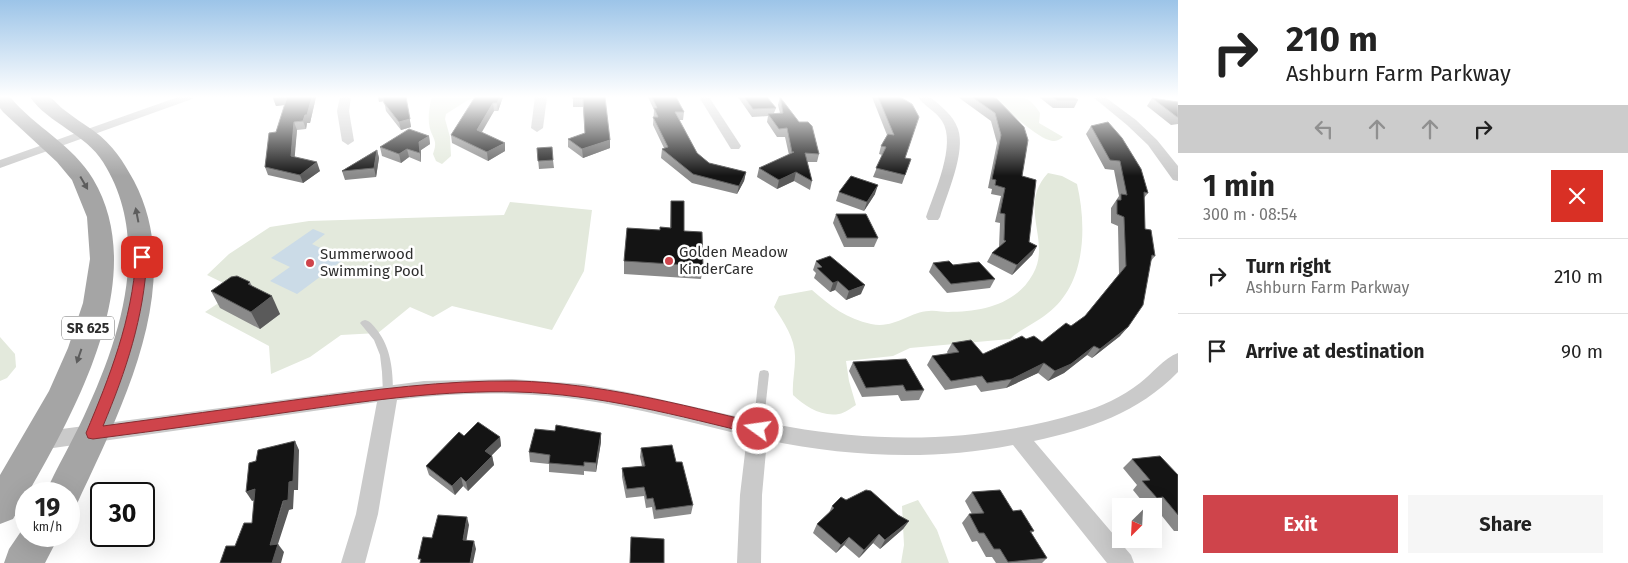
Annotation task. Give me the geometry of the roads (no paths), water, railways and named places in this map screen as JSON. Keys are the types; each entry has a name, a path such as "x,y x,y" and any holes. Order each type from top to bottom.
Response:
{"main road":[{"name":"SR 625","path":"0,507 40,441 74,370 86,335 102,276 103,234 93,199 84,180 54,145 25,123"},
{"name":"SR 625","path":"69,482 93,433 114,383 134,317 140,287 142,257 137,212 129,190 111,159 86,134 71,123"},
{"path":"23,563 33,547"}],"street":[{"path":"0,164 116,123"},
{"path":"346,123 348,141"},
{"path":"537,128 538,123"},
{"path":"721,123 735,146"},
{"path":"933,217 954,152 955,137 949,123"},
{"path":"1132,123 1149,139 1178,177"},
{"path":"40,441 388,393 454,387 517,387 550,389 622,399 672,408 758,429 842,444 896,448 949,447 1018,436 1072,424 1103,414 1150,388 1178,360"},
{"path":"353,563 367,514 388,393"},
{"path":"749,563 751,503 758,429"},
{"path":"1018,436 1122,563"}],"lane":[{"path":"364,323 375,333 385,351 388,369 388,393"},
{"path":"758,429 764,374"}],"water":[{"name":"Summerwood Swimming Pool","path":"313,229 325,234 312,244 344,259 297,294 270,281 290,267 271,258"}],"place":[{"name":"Golden Meadow KinderCare","path":"669,261"},
{"name":"Summerwood Swimming Pool","path":"310,263"}]}
